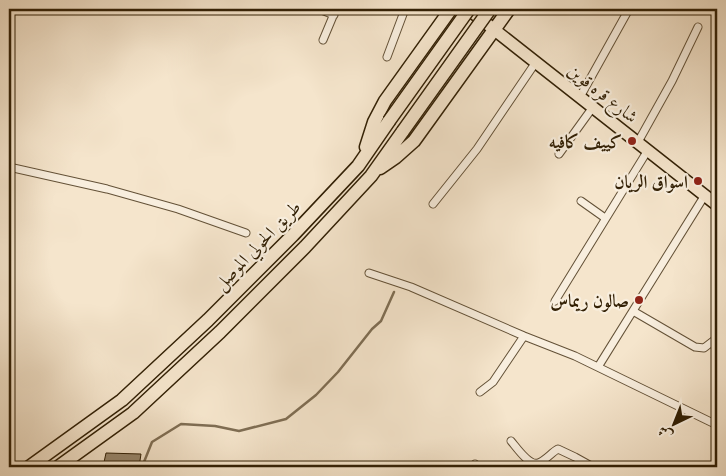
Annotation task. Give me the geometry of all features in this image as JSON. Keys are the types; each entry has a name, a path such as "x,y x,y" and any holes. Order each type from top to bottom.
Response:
{"highway":[{"path":"358,166 374,122 385,101 451,9"},
{"name":"طريق الحولي الموصل","path":"29,467 122,400 208,320 293,235 358,166 468,9"},
{"name":"طريق الحولي الموصل","path":"58,467 132,413 220,332 306,247 371,176 490,9"},
{"path":"371,176 414,141 509,9"}],"main road":[{"name":"شارع قره قوين","path":"468,9 717,205"}],"street":[{"path":"319,9 335,12 323,40"},
{"path":"386,57 405,9"},
{"path":"580,97 629,9"},
{"path":"638,142 672,81 698,27"},
{"path":"433,204 477,149 536,62"},
{"path":"559,154 593,108"},
{"path":"555,301 648,150"},
{"path":"9,167 107,189 178,209 246,233"},
{"path":"598,367 705,196"},
{"path":"581,201 605,218"},
{"path":"370,273 411,287 575,356 717,426"},
{"path":"633,311 695,346 704,348 717,338"},
{"path":"480,392 493,382 524,336"},
{"path":"511,442 534,463 539,463 558,449 575,456 592,467"}],"building":[{"path":"106,453 141,454 139,467 103,467"}],"waterway":[{"path":"142,467 152,442 181,424 215,426 239,431 286,419 316,395 338,372 372,329 381,321 394,292"}],"place":[{"name":"كييف كافيه","path":"632,141"},
{"name":"اسواق الريان","path":"698,181"},
{"name":"صالون ريماس","path":"639,300"}]}
